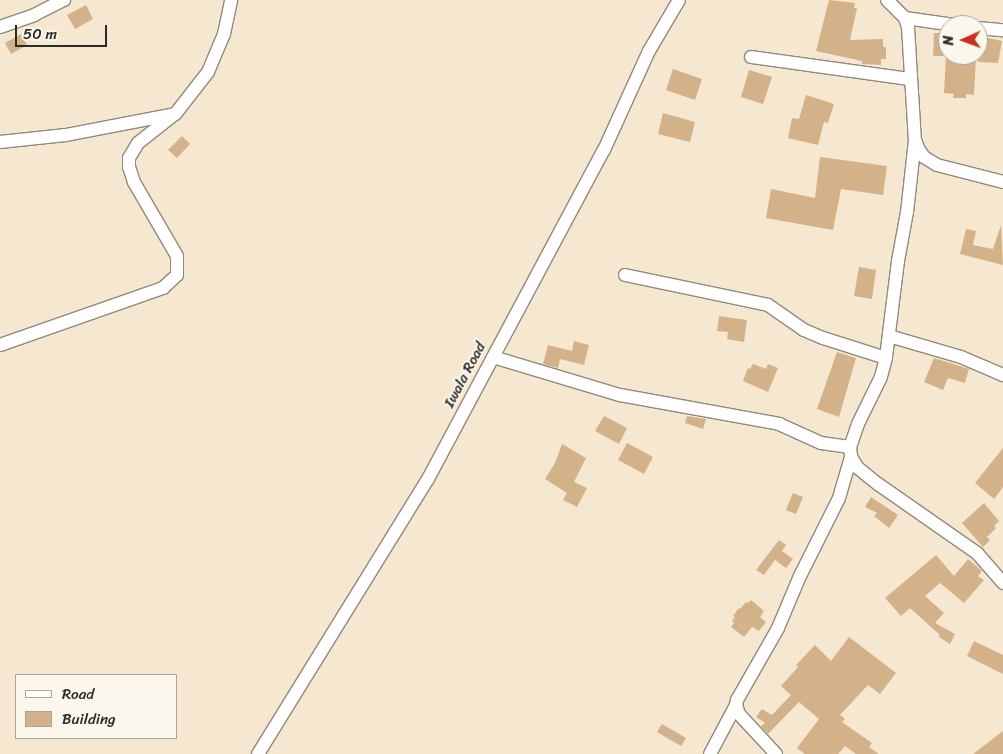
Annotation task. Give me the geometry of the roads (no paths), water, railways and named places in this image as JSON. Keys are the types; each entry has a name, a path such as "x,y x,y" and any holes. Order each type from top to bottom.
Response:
{"street":[{"path":"0,27 34,15 64,0"},
{"path":"0,345 163,288 176,275 178,265 174,248 146,204 129,167 130,158 135,147 176,114 208,72 224,34 231,0"},
{"name":"Iwala Road","path":"258,754 410,509 604,150 648,51 679,0"},
{"path":"710,754 778,628 800,576 838,498 858,424 881,377 886,358 915,140 908,27 905,18 887,0"},
{"path":"905,18 938,23"},
{"path":"988,29 1003,30"},
{"path":"752,57 910,79"},
{"path":"0,142 76,133 176,114"},
{"path":"915,140 919,150 930,161 953,170 1003,182"},
{"path":"625,275 768,306 778,310 804,330 886,358"},
{"path":"889,336 961,357 1003,375"},
{"path":"493,357 620,395 779,424 821,443 851,452 858,468 977,553 1003,583"},
{"path":"736,705 739,714 776,754"}]}
